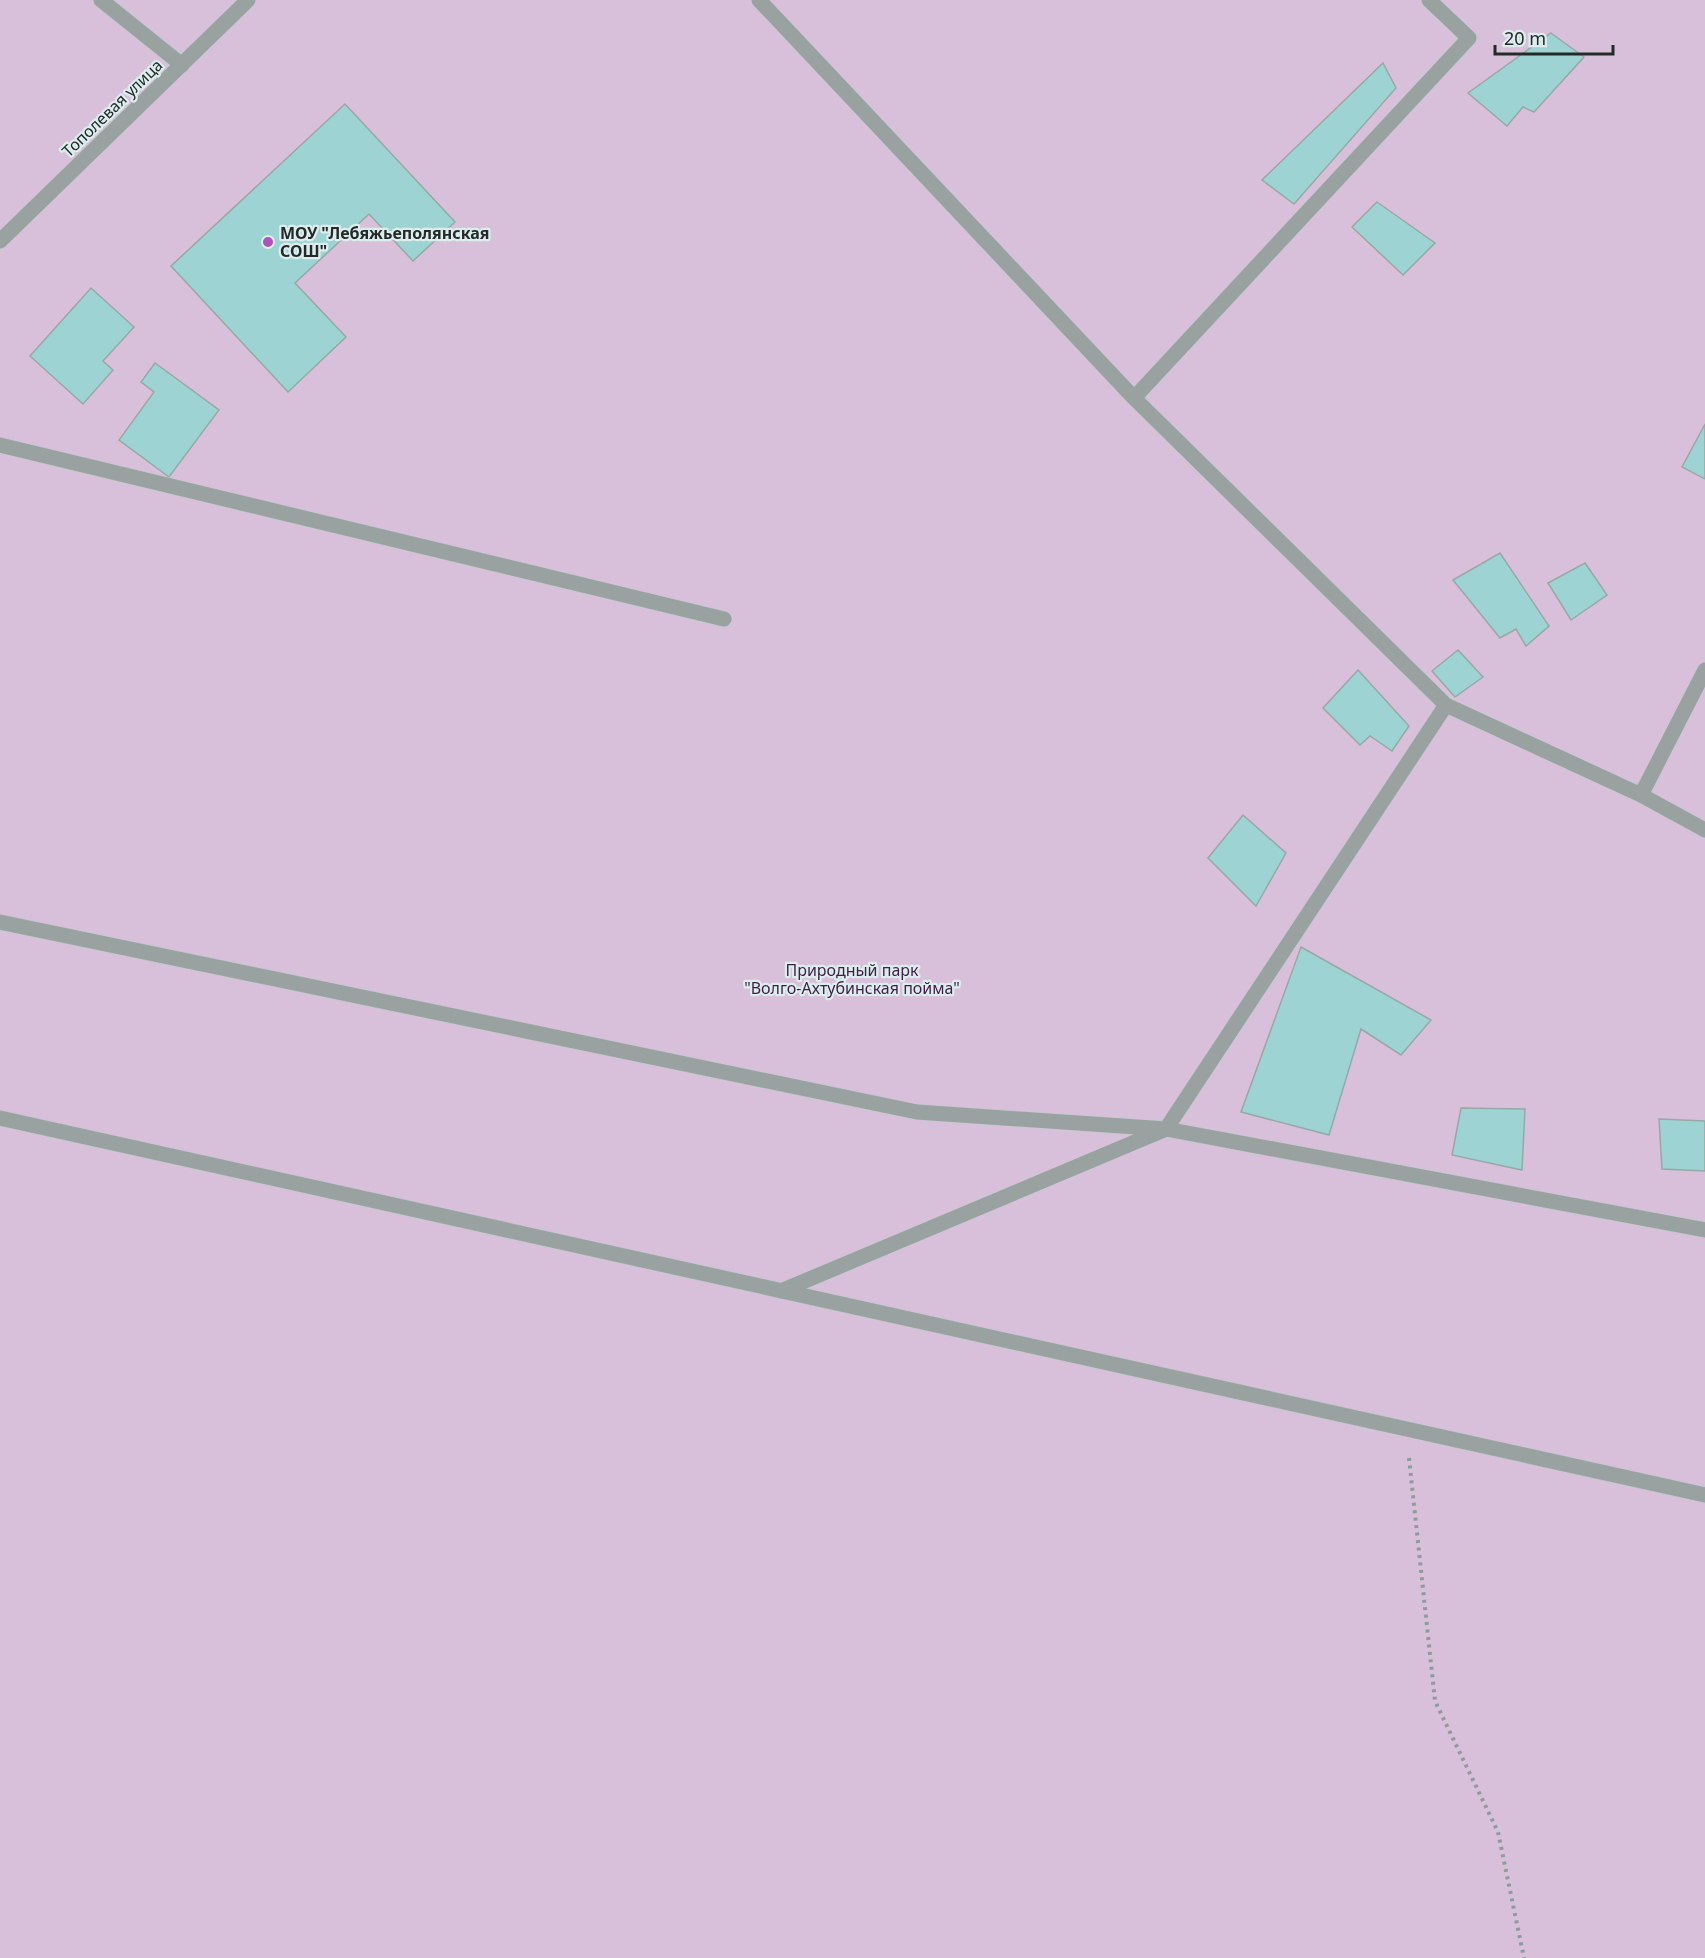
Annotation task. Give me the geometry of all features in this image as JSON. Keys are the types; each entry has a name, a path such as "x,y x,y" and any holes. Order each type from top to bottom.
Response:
{"street":[{"path":"101,0 182,65"},
{"name":"Тополевая улица","path":"0,241 248,0"},
{"path":"759,0 1134,398 1446,705 1641,795 1705,830"},
{"path":"1134,398 1469,38 1430,0"},
{"path":"0,445 154,480 724,619"},
{"path":"1641,795 1705,670"},
{"path":"781,1291 1166,1129 1446,705"},
{"path":"0,922 917,1112 1166,1129 1705,1230"},
{"path":"0,1119 1705,1495"}],"path":[{"path":"1406,1429 1435,1701 1498,1832 1524,1958"}],"green space":[{"name":"Природный парк \"Волго-Ахтубинская пойма\"","path":"0,0 1705,0 1705,1958 0,1958"}],"building":[{"path":"1551,33 1584,57 1534,112 1523,107 1507,126 1468,93"},
{"path":"1383,63 1396,88 1294,204 1262,180"},
{"name":"МОУ \"Лебяжьеполянская СОШ\"","path":"345,104 455,222 413,261 369,214 295,283 346,337 288,392 171,266"},
{"path":"1377,202 1435,243 1403,275 1352,227"},
{"path":"91,288 134,327 103,361 113,370 83,404 30,356"},
{"path":"155,363 219,410 169,477 119,440 154,392 141,382"},
{"path":"1705,424 1705,479 1682,467"},
{"path":"1500,553 1549,626 1526,646 1516,629 1500,638 1453,580"},
{"path":"1585,563 1607,595 1571,620 1548,583"},
{"path":"1458,650 1483,677 1455,697 1432,671"},
{"path":"1358,670 1409,726 1392,751 1370,736 1360,745 1323,708"},
{"path":"1243,815 1286,853 1256,906 1208,858"},
{"path":"1301,947 1431,1020 1401,1055 1361,1029 1329,1135 1241,1112"},
{"path":"1461,1108 1525,1109 1522,1170 1452,1155"},
{"path":"1659,1119 1705,1121 1705,1171 1662,1169"}],"place":[{"name":"МОУ \"Лебяжьеполянская СОШ\"","path":"268,242"}]}
